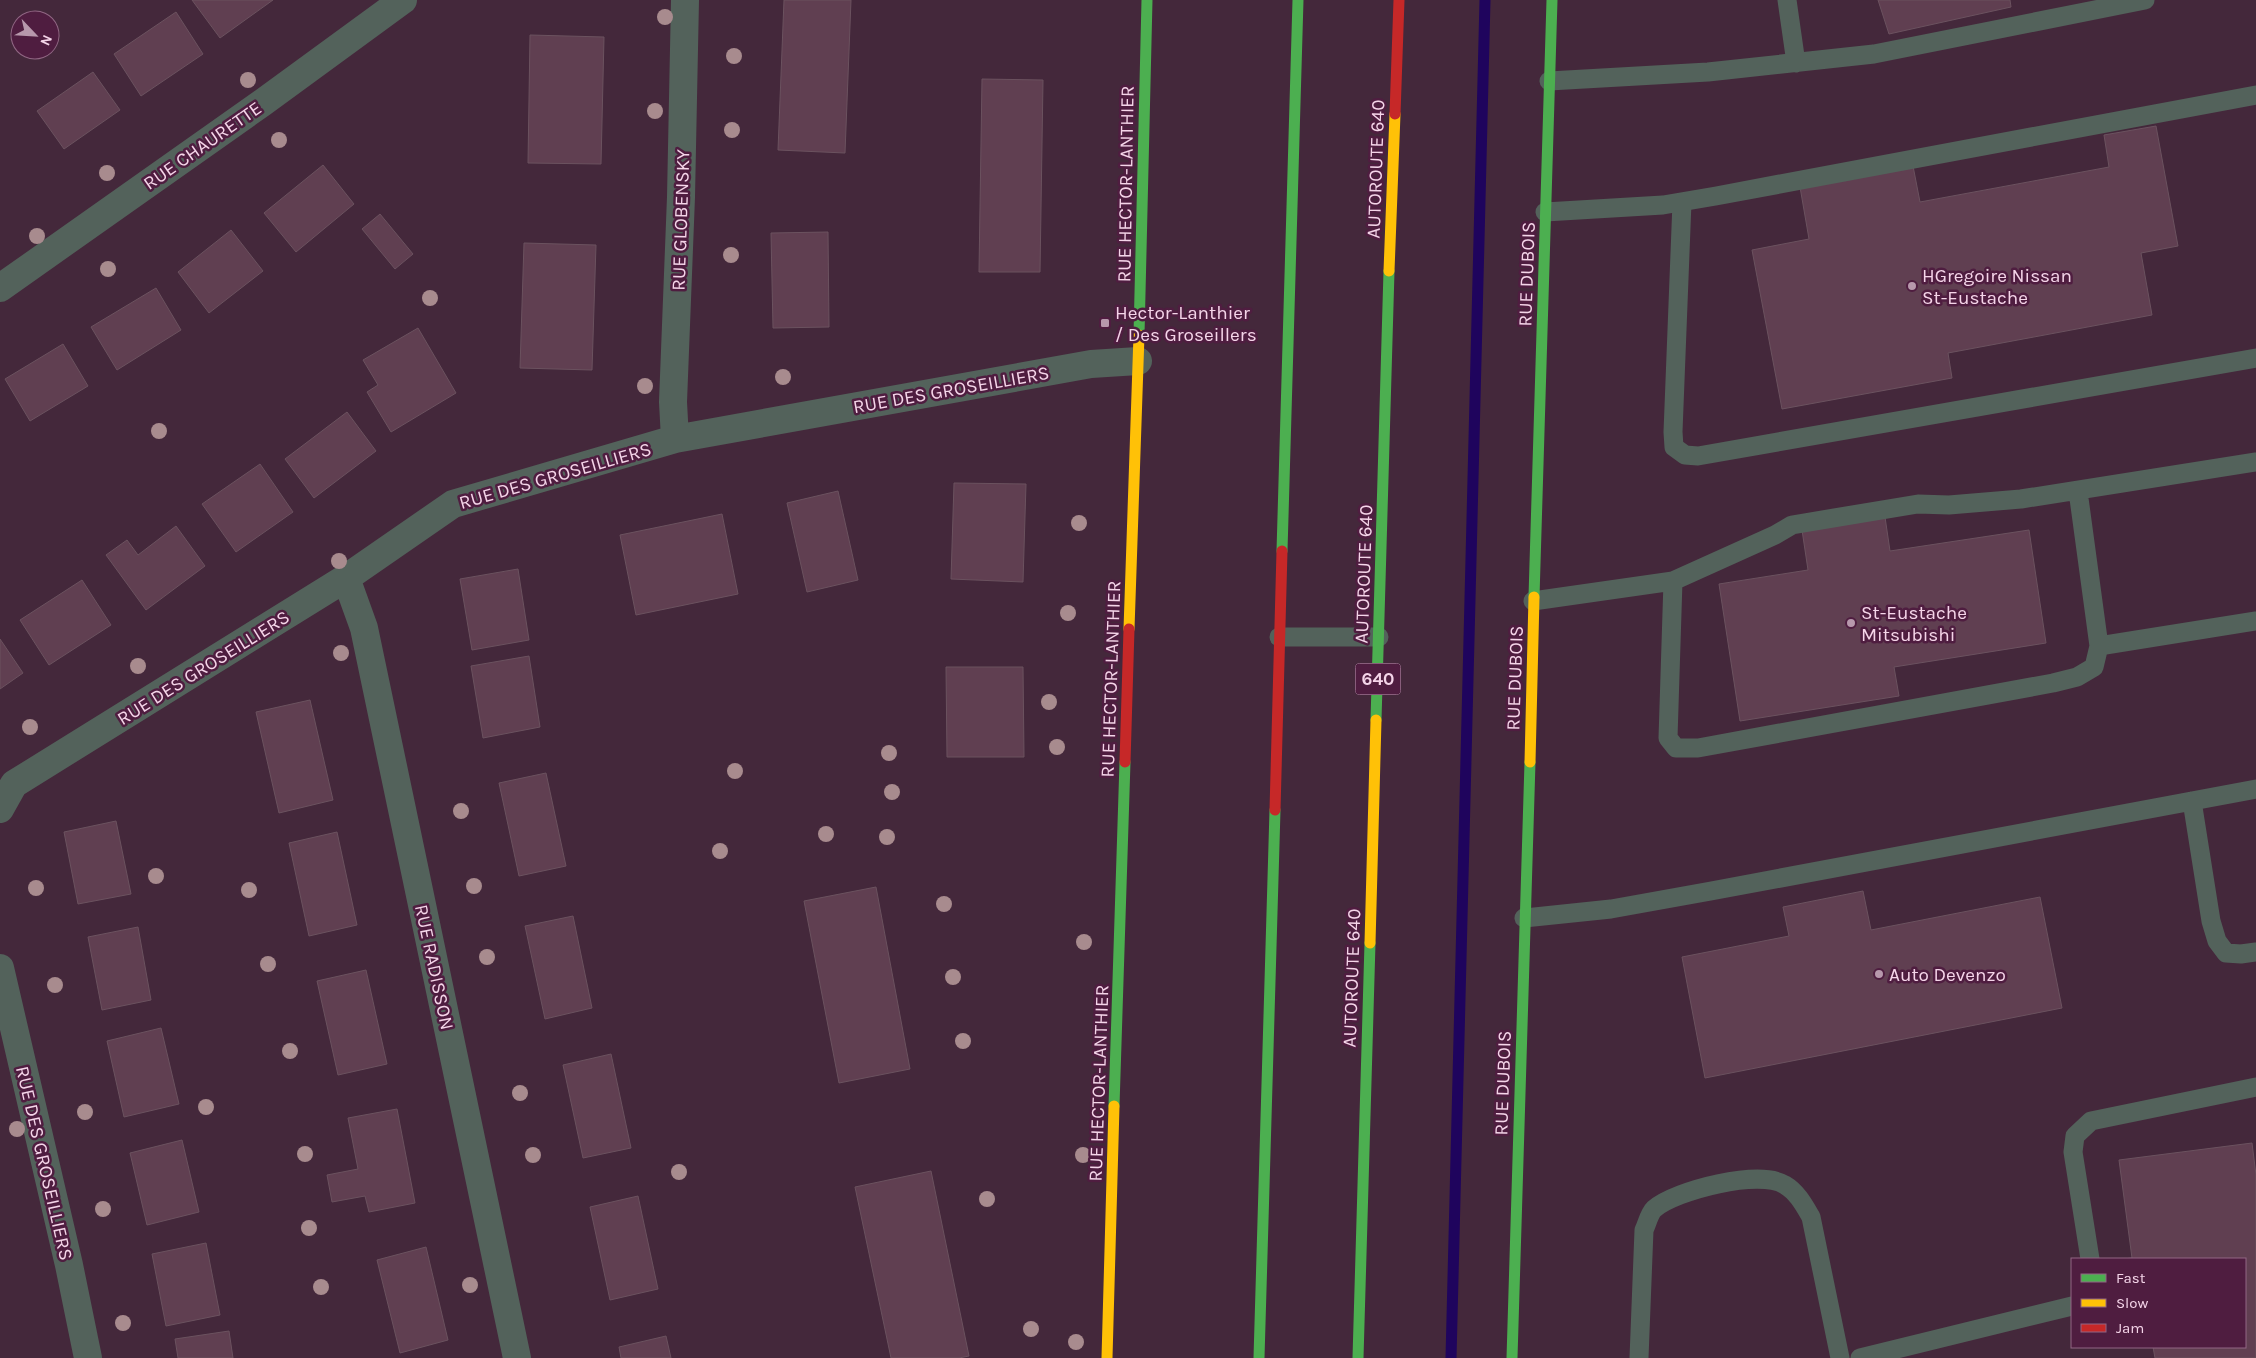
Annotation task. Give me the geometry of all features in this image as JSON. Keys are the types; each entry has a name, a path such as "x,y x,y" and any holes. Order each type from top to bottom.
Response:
{"main road":[{"name":"RUE HECTOR-LANTHIER","path":"1107,1358 1138,360 1147,0"},
{"path":"1259,1358 1298,0"},
{"name":"AUTOROUTE 640","path":"1358,1358 1388,306 1399,0"},
{"name":"RUE DUBOIS","path":"1512,1358 1552,0"}],"street":[{"name":"RUE CHAURETTE","path":"0,288 403,0"},
{"name":"RUE GLOBENSKY","path":"675,439 673,402 681,197 685,0"},
{"name":"RUE DES GROSEILLIERS","path":"0,809 14,784 346,578 453,504 675,439 1091,364 1138,360"},
{"name":"RUE RADISSON","path":"346,578 364,628 517,1358"},
{"name":"RUE DES GROSEILLIERS","path":"0,968 69,1265 88,1358"}],"lane":[{"path":"1787,0 1796,63"},
{"path":"1549,81 1708,72 1874,54 2146,0"},
{"path":"1545,212 1663,205 1682,202 2256,95"},
{"path":"1682,202 1673,432 1674,447 1684,455 1708,454 2256,358"},
{"path":"1533,601 1673,581 1775,535 1792,525 1902,506 1988,503 2078,491 2256,462"},
{"path":"1673,581 1668,738 1676,748 1698,748 2053,683 2077,676 2094,667 2099,646 2078,491"},
{"path":"2099,646 2256,621"},
{"path":"1279,638 1379,637"},
{"path":"1524,918 1610,908 1711,891 2256,789"},
{"path":"2192,801 2211,921 2217,941 2226,953 2256,952"},
{"path":"2090,1258 2073,1152 2075,1136 2091,1121 2256,1087"},
{"path":"1639,1358 1644,1230 1652,1211 1663,1203 1706,1186 1756,1179 1772,1179 1786,1185 1800,1198 1811,1217 1840,1358"},
{"path":"1860,1358 2071,1306"}],"building":[{"path":"192,0 273,0 220,38"},
{"path":"784,0 851,0 845,153 778,150"},
{"path":"1878,0 2010,0 2011,7 1889,34"},
{"path":"176,12 203,54 141,96 114,54"},
{"path":"530,35 604,37 601,164 528,163"},
{"path":"93,72 120,110 64,149 37,111"},
{"path":"982,79 1043,80 1040,272 979,272"},
{"path":"2156,126 2178,246 2141,253 2152,315 1948,353 1952,378 1782,409 1752,250 1809,239 1800,187 1913,166 1920,202 2109,167 2104,135"},
{"path":"323,165 354,204 296,252 264,213"},
{"path":"380,214 413,254 395,269 362,229"},
{"path":"231,230 263,271 209,313 178,272"},
{"path":"828,232 829,327 773,328 771,233"},
{"path":"524,243 596,245 592,370 520,368"},
{"path":"156,288 181,330 117,370 91,327"},
{"path":"418,328 456,393 391,432 367,392 378,385 363,360"},
{"path":"63,344 88,386 30,421 5,379"},
{"path":"347,412 376,451 314,498 285,459"},
{"path":"260,464 293,512 236,552 202,504"},
{"path":"954,483 1026,484 1023,582 951,579"},
{"path":"838,491 858,580 807,592 787,503"},
{"path":"722,514 738,594 636,615 620,535"},
{"path":"1885,517 1890,551 2029,530 2046,643 1894,667 1899,696 1740,721 1719,584 1808,570 1802,530"},
{"path":"176,526 205,566 146,610 106,555 127,540 138,555"},
{"path":"518,569 529,640 472,650 460,579"},
{"path":"82,580 111,625 49,665 20,620"},
{"path":"0,639 23,673 0,689"},
{"path":"529,656 540,727 483,738 471,666"},
{"path":"946,667 1023,667 1024,757 947,757"},
{"path":"310,700 333,800 279,813 256,712"},
{"path":"546,773 566,866 519,876 499,783"},
{"path":"116,821 131,894 78,904 64,832"},
{"path":"337,832 357,925 309,936 289,843"},
{"path":"876,887 910,1069 839,1083 804,901"},
{"path":"1863,891 1871,930 2040,897 2062,1008 1705,1078 1682,957 1789,936 1783,907"},
{"path":"573,916 592,1008 545,1019 525,926"},
{"path":"138,927 151,1000 102,1010 88,937"},
{"path":"366,970 387,1064 338,1075 317,981"},
{"path":"161,1028 179,1104 124,1117 107,1041"},
{"path":"611,1054 631,1148 583,1158 563,1065"},
{"path":"397,1109 415,1203 369,1212 365,1196 332,1202 327,1175 358,1169 348,1118"},
{"path":"182,1140 199,1212 147,1225 130,1153"},
{"path":"2252,1143 2256,1175 2256,1358 2155,1358 2153,1348 2246,1348 2246,1258 2132,1258 2119,1160"},
{"path":"931,1171 969,1356 959,1358 891,1358 855,1187"},
{"path":"638,1196 658,1289 610,1300 590,1207"},
{"path":"206,1243 220,1315 166,1326 152,1254"},
{"path":"426,1247 448,1340 400,1353 377,1260"},
{"path":"229,1331 233,1358 178,1358 175,1339"},
{"path":"666,1336 671,1358 621,1358 619,1347"}],"waterway":[{"path":"1451,1358 1485,0"}],"traffic: fast":[{"path":"1139,335 1147,0"},
{"path":"1282,551 1298,0"},
{"path":"1534,597 1552,0"},
{"path":"1376,720 1389,271"},
{"path":"1114,1106 1125,762"},
{"path":"1512,1358 1530,762"},
{"path":"1259,1358 1275,810"},
{"path":"1358,1358 1370,943"}],"traffic: slow":[{"path":"1389,271 1395,114"},
{"path":"1129,629 1139,335"},
{"path":"1530,762 1534,597"},
{"path":"1370,943 1376,720"},
{"path":"1107,1358 1114,1106"}],"traffic: jam":[{"path":"1395,114 1399,0"},
{"path":"1275,810 1282,551"},
{"path":"1125,762 1129,629"}],"place":[{"name":"HGregoire Nissan St-Eustache","path":"1912,286"},
{"name":"Hector-Lanthier / Des Groseillers","path":"1105,323"},
{"name":"St-Eustache Mitsubishi","path":"1851,623"},
{"name":"Auto Devenzo","path":"1879,974"}]}
